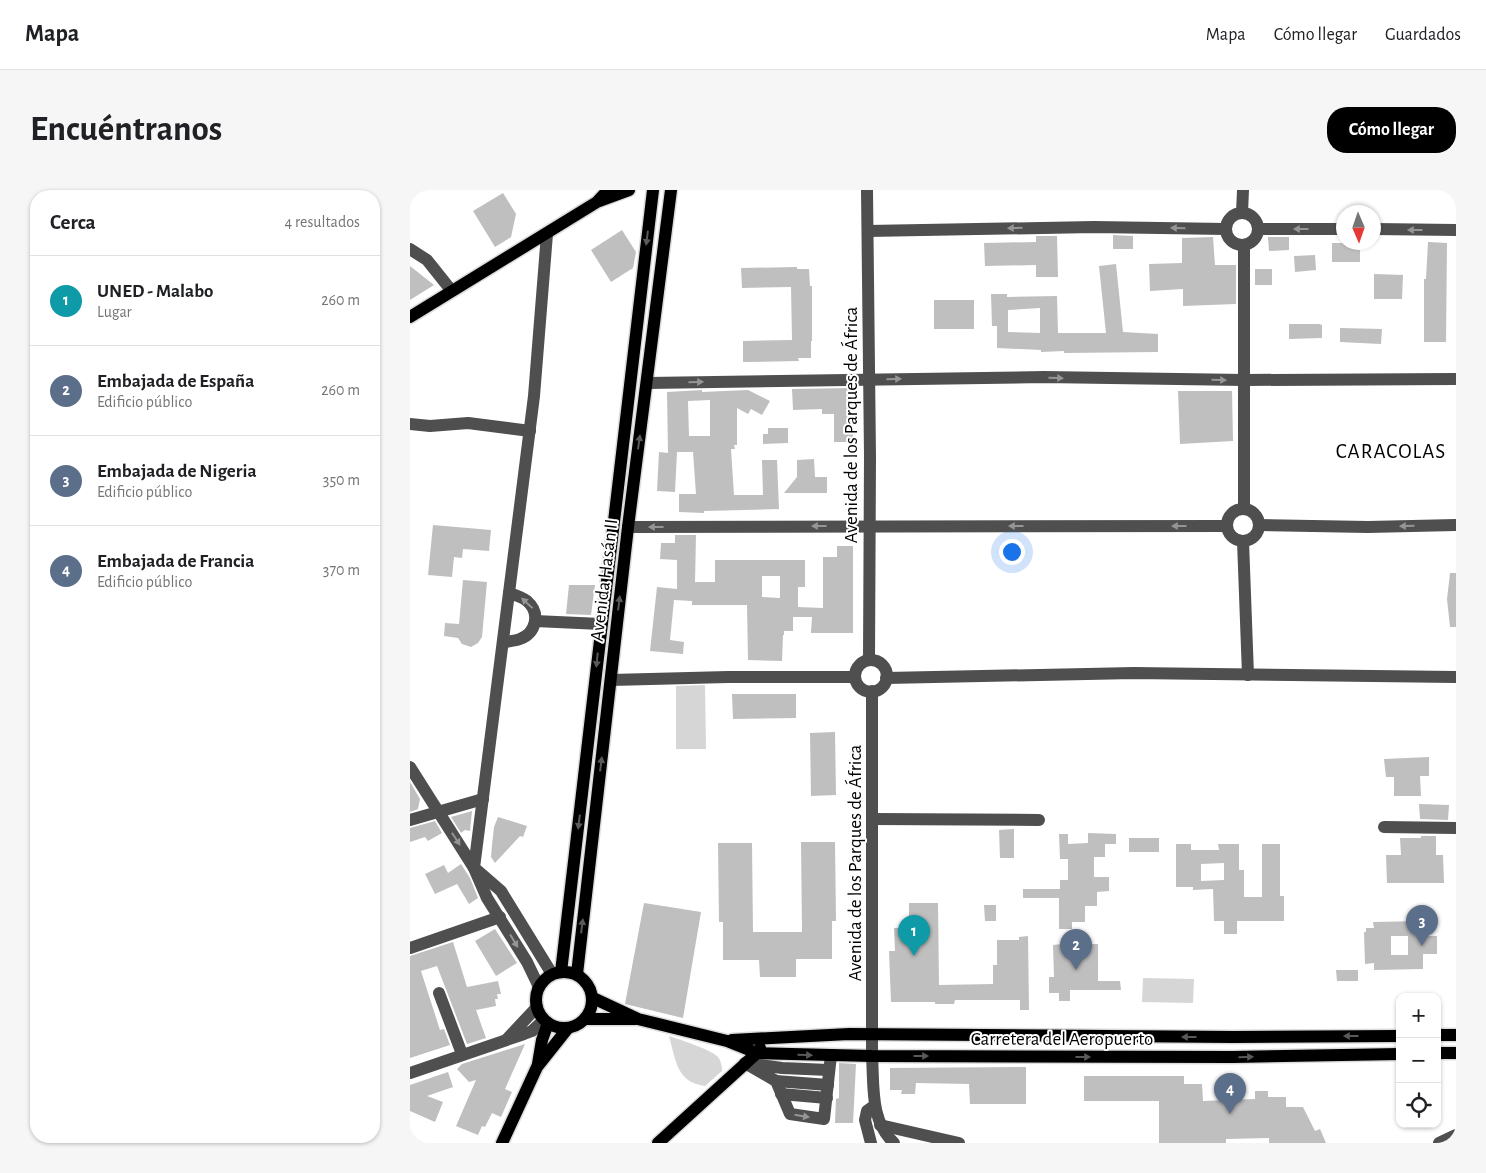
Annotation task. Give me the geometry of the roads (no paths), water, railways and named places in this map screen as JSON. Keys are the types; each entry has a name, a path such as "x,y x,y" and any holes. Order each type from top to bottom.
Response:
{"main road":[{"path":"410,317 451,290 547,234 597,202 608,190"},
{"path":"597,202 612,198 629,190"},
{"name":"Avenida Hasán II","path":"556,973 601,624 653,190"},
{"name":"Avenida Hasán II","path":"577,974 628,527 648,383 671,190"},
{"path":"556,973 577,974 588,984 593,998 592,1006 585,1019 574,1026 561,1028 546,1021 537,1007 536,993 539,987 556,973"},
{"name":"Carretera del Aeropuerto","path":"593,998 638,1019 727,1041 757,1053 872,1056 1233,1057 1396,1054"},
{"name":"Carretera del Aeropuerto","path":"585,1019 638,1019"},
{"path":"537,1067 546,1021"},
{"path":"502,1143 537,1067 568,1028"},
{"name":"Carretera del Aeropuerto","path":"727,1041 849,1034 1233,1037 1396,1036"},
{"path":"1441,1035 1456,1035"},
{"path":"658,1143 757,1053 765,1039"},
{"path":"1441,1054 1456,1053"}],"street":[{"name":"Avenida de los Parques de África","path":"867,190 870,526 869,660"},
{"path":"1242,213 1243,190"},
{"path":"1242,213 1255,219 1258,229 1253,241 1244,245 1233,242 1228,236 1226,229 1232,216 1242,213"},
{"path":"868,231 1094,227 1226,229"},
{"path":"1258,229 1336,229"},
{"path":"1381,229 1456,230"},
{"path":"474,868 530,431 547,234"},
{"path":"1244,245 1244,509"},
{"path":"410,249 427,260 451,290"},
{"path":"648,383 1044,377 1244,380 1456,380"},
{"path":"410,424 430,426 468,423 530,431"},
{"path":"1244,509 1254,512 1260,525 1258,532 1253,537 1243,540 1234,537 1227,526 1230,515 1236,510 1244,509"},
{"path":"1260,525 1456,526"},
{"path":"628,527 1227,526"},
{"path":"1243,540 1248,675"},
{"path":"504,642 524,637 536,621 531,605 522,598 509,593"},
{"path":"536,621 601,624"},
{"path":"869,660 876,661 886,671 886,678 882,687 872,691 865,690 859,686 855,677 857,667 862,662 869,660"},
{"path":"886,678 1134,673 1456,677"},
{"path":"611,680 728,677 855,677"},
{"name":"Avenida de los Parques de África","path":"872,691 872,1056 874,1106"},
{"path":"410,767 474,868 488,898 527,962 539,987"},
{"path":"410,820 483,799"},
{"path":"872,819 1039,820"},
{"path":"1384,827 1456,828"},
{"path":"474,868 501,891 556,973"},
{"path":"410,948 500,917"},
{"path":"439,993 462,1054"},
{"path":"505,1040 537,1007"},
{"path":"410,1073 532,1031 546,1021"},
{"path":"776,1081 790,1114 824,1119 831,1055"},
{"path":"744,1063 782,1068 830,1070"},
{"path":"744,1063 776,1081 828,1085"},
{"path":"781,1094 827,1098"},
{"path":"870,1143 865,1115 874,1106 880,1125 886,1136 894,1143"},
{"path":"880,1125 959,1143"},
{"path":"1440,1143 1456,1135"}],"place":[{"name":"Embajada de Nigeria","path":"1422,946"},
{"name":"UNED - Malabo","path":"914,956"},
{"name":"Embajada de España","path":"1076,970"},
{"name":"Embajada de Francia","path":"1230,1114"}],"district":[{"name":"CARACOLAS","path":"1391,451"}]}
